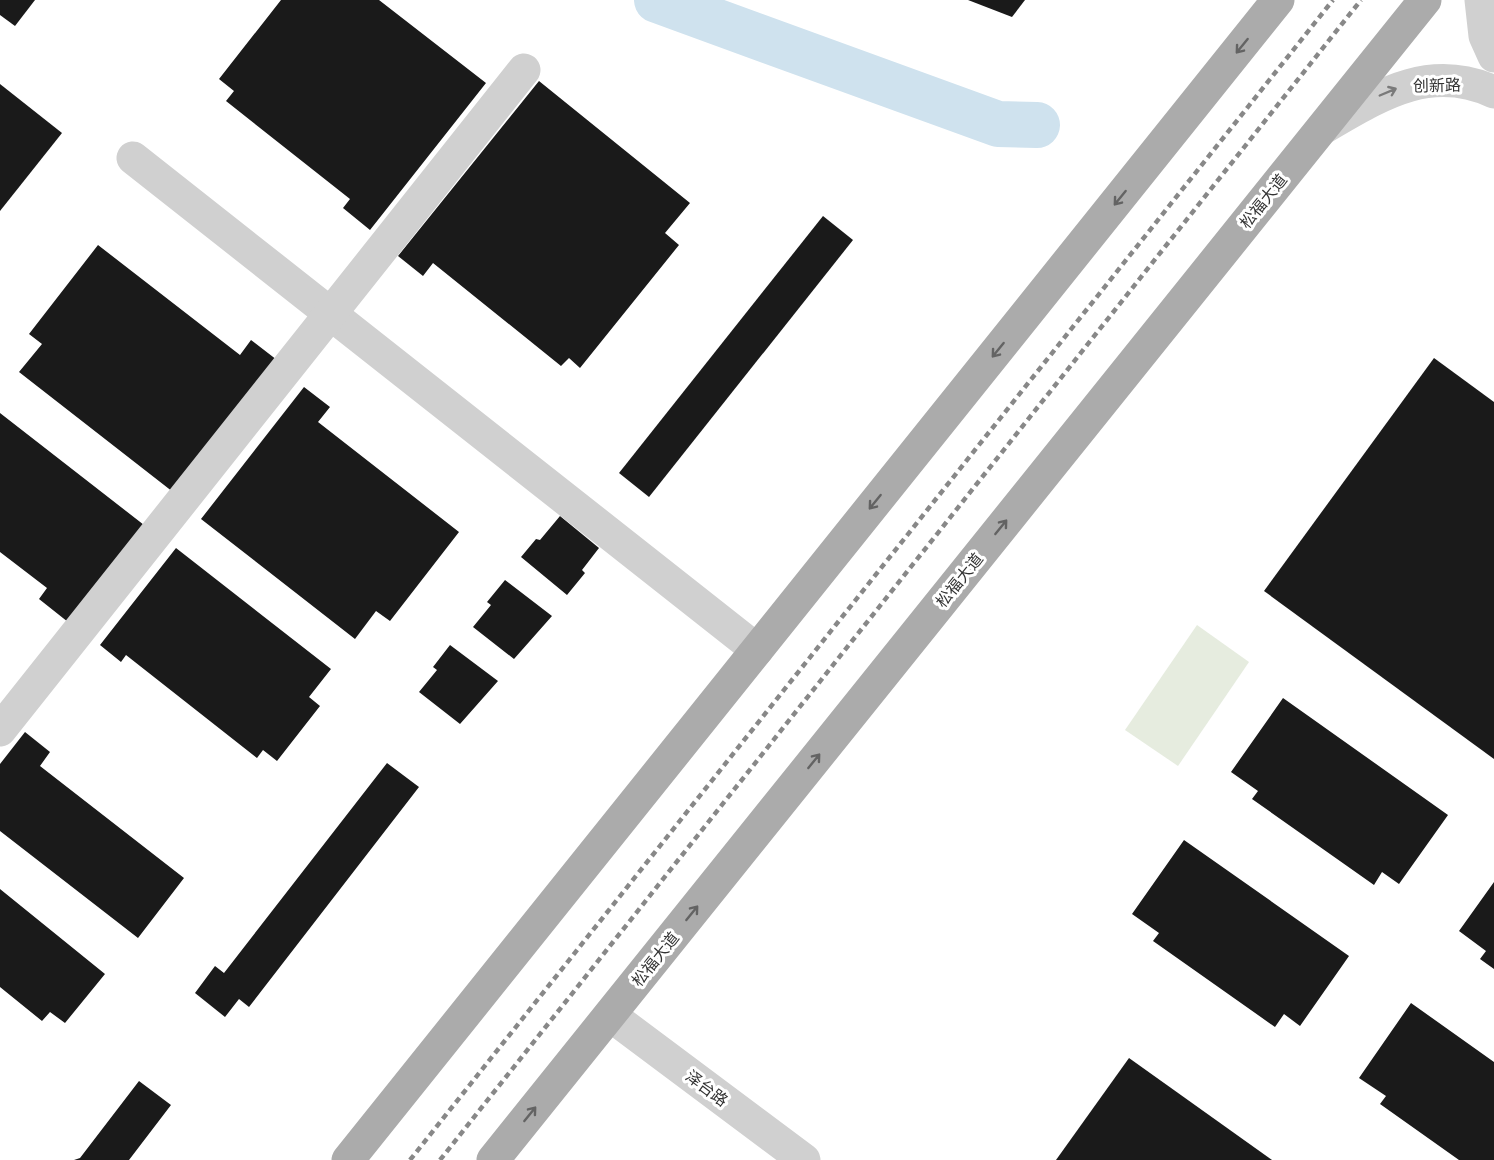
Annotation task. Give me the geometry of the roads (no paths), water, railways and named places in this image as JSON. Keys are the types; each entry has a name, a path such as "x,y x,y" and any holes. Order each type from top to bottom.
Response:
{"main road":[{"path":"348,1160 1278,0"},
{"name":"松福大道","path":"493,1160 1425,0"}],"street":[{"path":"1480,0 1485,36 1494,56"},
{"path":"0,730 524,70"},
{"name":"创新路","path":"1319,131 1384,93 1412,83 1449,81 1482,86 1494,92"},
{"path":"133,158 757,650"},
{"name":"泽台路","path":"610,1015 804,1160"}],"waterway":[{"path":"657,0 998,124 1037,125"}],"railway":[{"path":"410,1160 1333,0"},
{"path":"440,1160 1361,0"}]}
